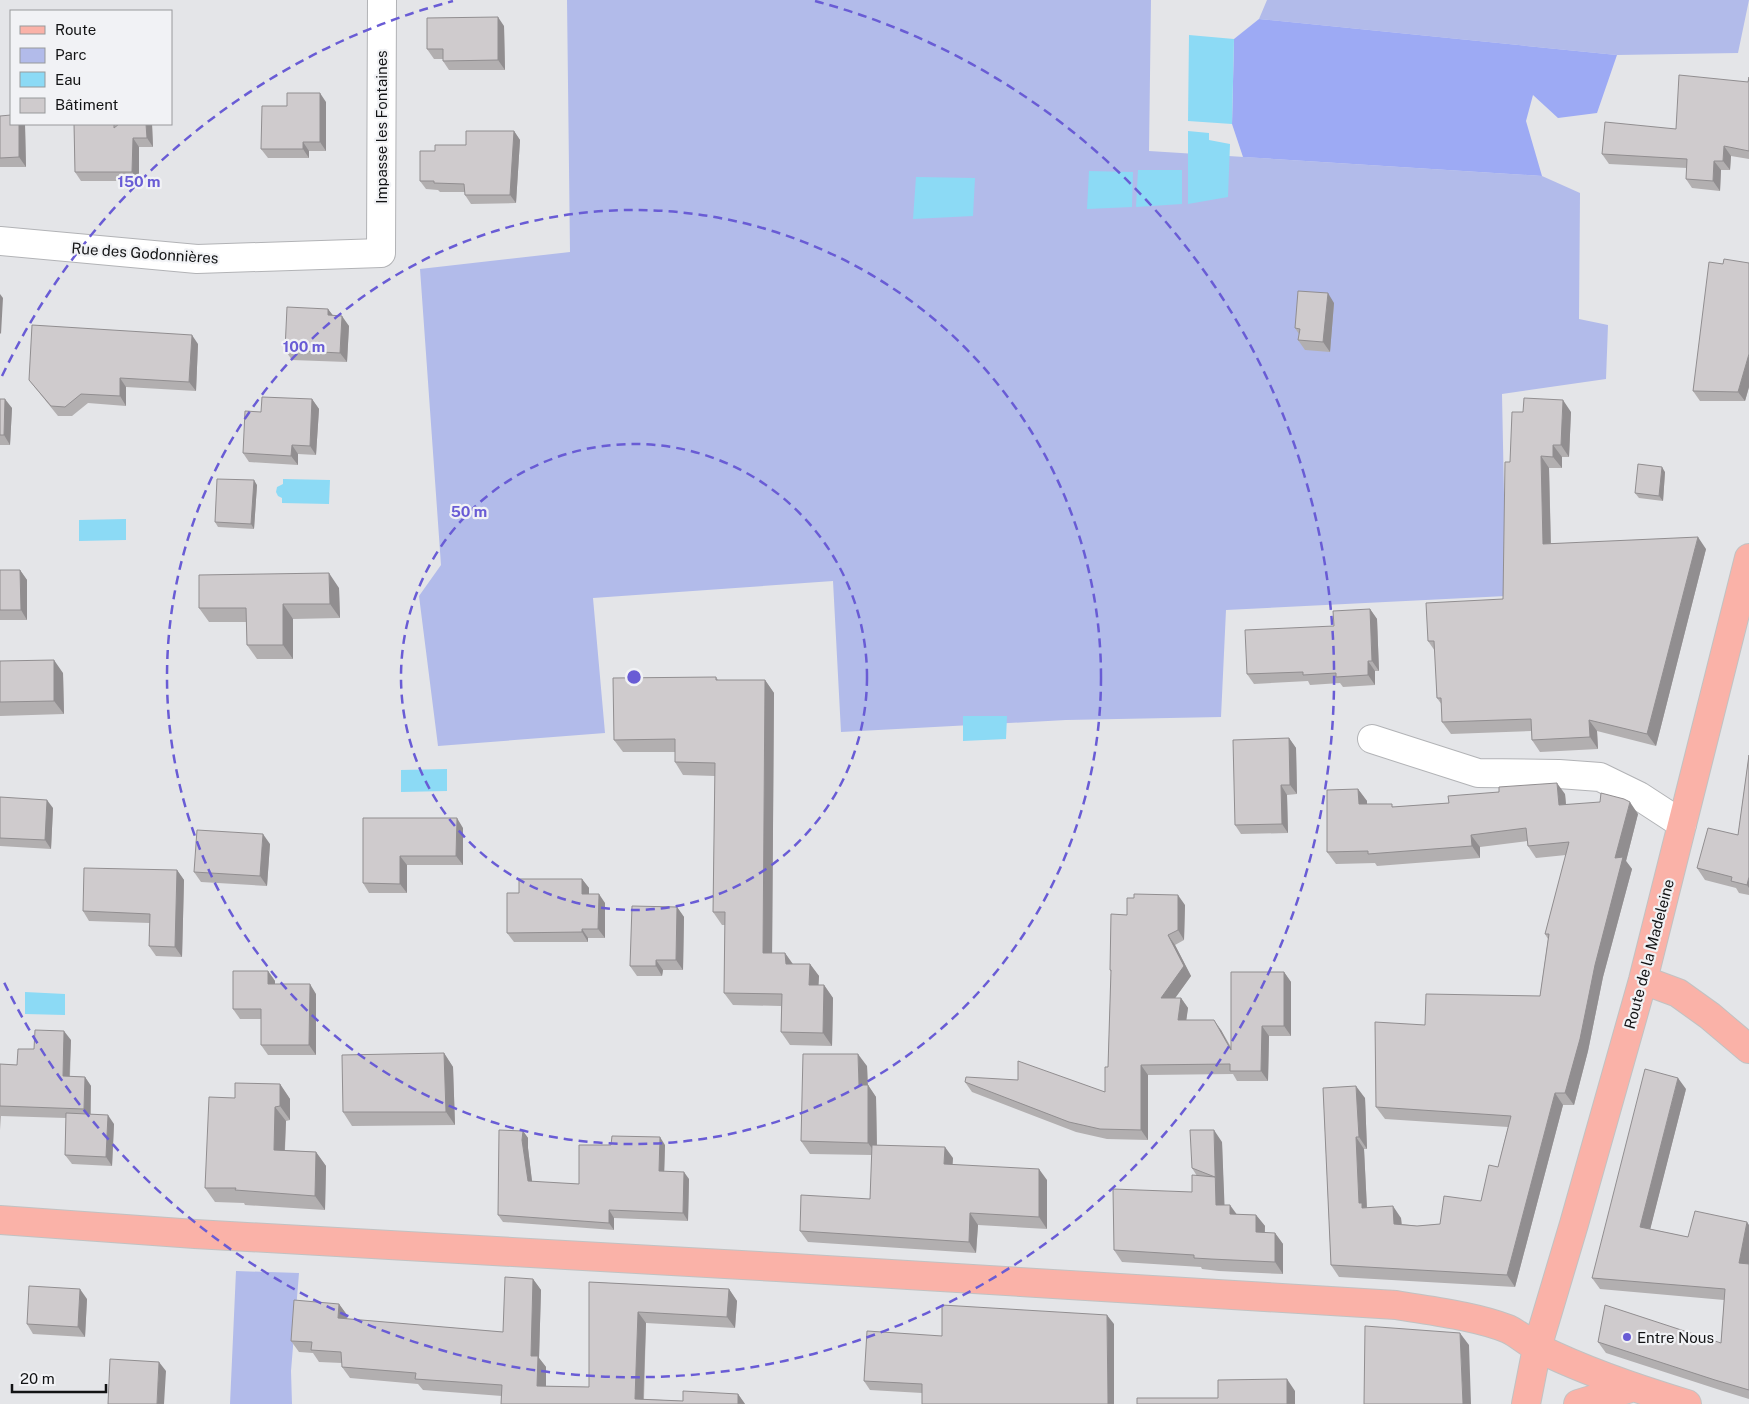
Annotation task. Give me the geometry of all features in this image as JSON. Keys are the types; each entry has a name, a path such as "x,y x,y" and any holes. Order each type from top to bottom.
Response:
{"main road":[{"name":"Route de la Madeleine","path":"1526,1404 1538,1348 1643,980 1749,558"},
{"path":"1643,980 1678,993 1710,1016 1749,1049"},
{"path":"0,1220 195,1234 767,1266 1396,1305 1479,1321 1509,1330 1538,1348 1574,1364 1634,1387 1687,1404"},
{"path":"1578,1404 1634,1387"}],"street":[{"name":"Impasse les Fontaines","path":"380,253 382,0"},
{"name":"Rue des Godonnières","path":"0,241 197,259 380,253"},
{"path":"1372,739 1478,773 1559,774 1600,777 1638,796 1682,824"}],"green space":[{"path":"567,0 1151,0 1149,151 1542,176 1580,193 1579,319 1608,325 1606,379 1502,394 1506,596 1226,610 1221,717 1066,720 841,732 833,581 593,598 605,733 438,746 419,596 441,565 420,269 570,252"},
{"path":"1267,0 1749,0 1738,53 1617,55 1259,19"},
{"path":"236,1271 299,1273 291,1371 292,1404 230,1404"}],"shaded area":[{"path":"1259,19 1617,55 1597,113 1558,118 1533,95 1526,121 1542,176 1243,157 1232,124 1234,39"}],"water":[{"path":"1189,35 1234,39 1232,124 1188,121"},
{"path":"1188,131 1209,133 1209,140 1230,144 1228,197 1188,204"},
{"path":"1138,170 1182,170 1182,204 1136,207"},
{"path":"1089,171 1133,172 1132,207 1087,209"},
{"path":"916,177 975,178 973,216 913,219"},
{"path":"283,479 330,480 329,504 282,503 282,498 276,492 277,487 283,484"},
{"path":"126,519 126,540 79,541 79,520"},
{"path":"963,716 1007,716 1006,739 963,741"},
{"path":"447,769 447,791 401,792 401,770"},
{"path":"25,992 65,994 65,1015 25,1014"}],"building":[{"path":"498,17 498,60 443,61 443,49 427,49 427,18"},
{"path":"1679,75 1748,82 1749,77 1749,151 1724,146 1723,161 1714,161 1713,181 1686,179 1687,159 1602,154 1605,122 1676,129"},
{"path":"287,93 320,93 320,142 303,142 303,149 261,149 262,106 287,106"},
{"path":"10,115 10,125 19,125 19,157 0,158 0,116"},
{"path":"74,125 114,125 114,128 118,125 146,125 147,138 133,138 132,172 75,172"},
{"path":"466,131 514,131 510,195 465,195 464,184 420,181 420,151 435,151 435,145 466,145"},
{"path":"1724,259 1749,263 1749,354 1738,392 1693,391 1709,262 1723,264"},
{"path":"1298,291 1328,293 1323,342 1298,340 1300,329 1295,328"},
{"path":"287,307 328,309 328,315 342,316 340,353 285,350"},
{"path":"32,325 192,335 189,382 120,378 120,396 81,394 65,407 51,406 29,380"},
{"path":"262,397 312,399 310,446 292,445 291,456 243,453 245,411 261,412"},
{"path":"1524,398 1563,400 1561,445 1553,445 1553,457 1541,456 1543,544 1698,537 1647,734 1589,720 1590,737 1532,740 1531,719 1442,722 1441,698 1437,698 1434,641 1428,641 1426,603 1503,599 1505,462 1510,462 1512,412 1523,412"},
{"path":"0,399 5,399 4,435 0,435"},
{"path":"1638,464 1662,467 1659,496 1635,493"},
{"path":"217,479 254,480 251,524 215,522"},
{"path":"0,570 20,570 21,610 0,610"},
{"path":"329,573 330,604 283,604 283,645 247,645 246,608 199,608 199,575"},
{"path":"1370,609 1372,661 1368,661 1368,675 1336,677 1336,673 1303,675 1303,672 1247,674 1245,630 1334,626 1333,611"},
{"path":"54,660 54,701 0,702 0,661"},
{"path":"716,677 716,680 765,680 763,953 785,953 786,964 810,964 809,985 824,985 823,1033 781,1032 782,994 724,993 725,912 713,912 715,763 675,762 675,739 614,740 613,678"},
{"path":"1289,738 1290,785 1281,785 1282,824 1235,825 1233,740"},
{"path":"1749,755 1749,877 1747,885 1731,881 1732,877 1697,868 1708,828 1738,835"},
{"path":"1557,783 1559,805 1600,802 1601,793 1630,802 1615,858 1623,857 1595,965 1580,1039 1565,1093 1555,1093 1507,1275 1331,1265 1323,1088 1356,1086 1359,1137 1356,1137 1359,1203 1362,1203 1362,1208 1393,1206 1394,1224 1417,1226 1440,1224 1444,1196 1481,1201 1489,1165 1498,1167 1511,1116 1376,1107 1375,1022 1425,1025 1426,994 1540,996 1549,934 1545,934 1569,842 1528,846 1526,828 1471,835 1472,846 1368,854 1368,851 1327,852 1327,790 1358,789 1359,804 1392,804 1392,807 1449,803 1448,796 1499,792 1499,787"},
{"path":"0,797 47,800 45,840 0,838"},
{"path":"363,818 457,818 456,856 400,856 400,884 363,883"},
{"path":"197,830 263,834 260,876 194,872"},
{"path":"84,868 177,870 175,947 149,946 150,914 83,911"},
{"path":"519,879 582,879 582,894 599,894 598,929 582,929 582,932 507,933 507,893 519,893"},
{"path":"1134,894 1178,895 1178,930 1168,935 1184,966 1161,998 1181,998 1178,1020 1214,1020 1231,1050 1231,972 1284,972 1284,1026 1262,1026 1261,1071 1230,1071 1230,1064 1141,1065 1141,1130 1100,1129 1069,1122 965,1082 966,1077 1018,1080 1018,1061 1105,1092 1105,1067 1108,1067 1111,914 1127,915 1127,898 1134,898"},
{"path":"632,906 677,907 676,960 656,960 656,966 630,966"},
{"path":"233,971 268,971 268,984 310,984 309,1045 261,1045 261,1009 233,1009"},
{"path":"35,1030 64,1031 63,1076 85,1077 84,1109 0,1106 0,1064 17,1065 18,1049 34,1049"},
{"path":"444,1053 446,1112 343,1112 342,1055"},
{"path":"803,1054 858,1054 859,1085 868,1085 868,1143 801,1141"},
{"path":"1645,1069 1678,1078 1640,1227 1688,1237 1695,1211 1747,1222 1739,1263 1749,1264 1749,1390 1598,1342 1605,1305 1721,1343 1725,1289 1592,1278"},
{"path":"235,1083 280,1084 280,1106 275,1107 274,1150 316,1152 315,1196 235,1190 236,1188 205,1188 209,1097 235,1098"},
{"path":"66,1113 108,1115 106,1157 65,1155"},
{"path":"499,1130 523,1131 522,1140 528,1181 579,1184 579,1145 611,1145 612,1136 660,1137 659,1171 684,1172 683,1213 609,1210 609,1223 498,1215"},
{"path":"1190,1130 1214,1130 1216,1205 1230,1205 1230,1214 1256,1215 1256,1232 1275,1233 1275,1262 1194,1258 1194,1255 1114,1250 1113,1189 1192,1192 1192,1175 1215,1177 1192,1168"},
{"path":"872,1145 945,1147 944,1164 1039,1169 1039,1217 970,1213 969,1242 800,1231 801,1195 870,1199"},
{"path":"505,1277 533,1279 531,1356 538,1356 537,1386 589,1387 589,1282 729,1289 727,1317 638,1312 635,1399 683,1401 683,1391 738,1394 738,1404 501,1404 502,1385 415,1379 416,1373 342,1367 341,1352 311,1350 312,1342 291,1341 294,1300 339,1304 338,1318 503,1332"},
{"path":"29,1286 80,1289 78,1327 27,1324"},
{"path":"942,1305 1107,1315 1108,1404 922,1404 922,1384 864,1381 867,1331 942,1336"},
{"path":"1365,1326 1460,1333 1463,1404 1364,1404"},
{"path":"110,1359 159,1362 157,1404 108,1404"},
{"path":"1287,1379 1287,1404 1137,1404 1137,1398 1218,1398 1218,1380"}],"place":[{"name":"Entre Nous","path":"1627,1337"}]}
